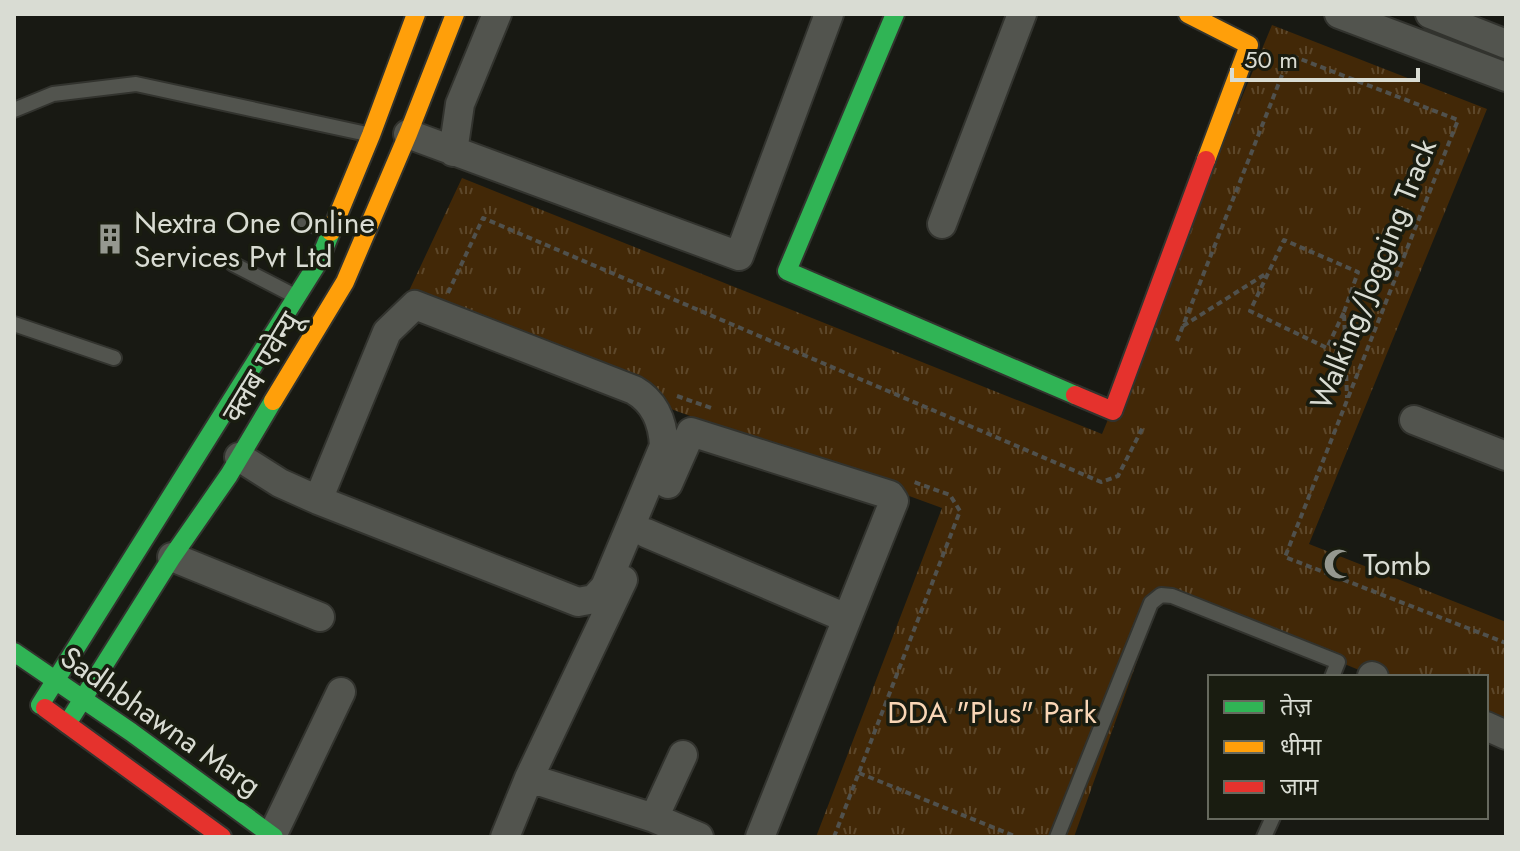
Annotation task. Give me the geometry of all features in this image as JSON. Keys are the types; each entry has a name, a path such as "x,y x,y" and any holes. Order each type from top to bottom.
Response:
{"street":[{"name":"क्लब एवेन्यू","path":"40,705 319,261 416,14"},
{"name":"क्लब एवेन्यू","path":"67,724 239,457 345,282 455,14"},
{"path":"453,152 460,104 497,14"},
{"path":"408,134 739,256 829,14"},
{"path":"895,14 787,271 1113,411 1249,45 1188,14"},
{"path":"942,224 1022,14"},
{"path":"1339,14 1387,22 1438,52 1506,77"},
{"path":"1438,52 1440,18 1506,44"},
{"path":"239,457 280,483 318,500 578,602 594,599 605,587 664,446 663,430 649,398 634,390 415,305 387,332 318,500"},
{"path":"1414,420 1506,456"},
{"path":"505,837 529,778 691,432 890,495 894,501 760,837"},
{"path":"646,533 846,618"},
{"path":"172,557 320,617"},
{"name":"Sadhbhawna Marg","path":"14,652 273,836"},
{"path":"273,836 341,692"},
{"name":"Sadhbhawna Marg","path":"23,693 222,837"},
{"path":"654,818 683,755"},
{"path":"529,778 654,818 699,837"}],"lane":[{"path":"14,110 53,94 136,84 371,135"},
{"path":"301,222 332,230"},
{"path":"233,264 297,297"},
{"path":"14,324 114,358"},
{"path":"1057,837 1151,603 1161,595 1172,596 1338,662 1333,675"}],"path":[{"name":"Walking/Jogging Track","path":"1177,341 1290,55 1458,120 1285,557 1506,643"},
{"path":"1284,240 1358,272 1344,312 1327,348 1250,311 1284,240"},
{"path":"1183,326 1269,272"},
{"path":"1344,312 1347,400"},
{"path":"1136,445 1148,415"},
{"path":"859,773 1017,837"}],"green space":[{"name":"DDA \"Plus\" Park","path":"1272,25 1487,109 1309,544 1506,622 1506,729 1488,722 1488,675 1371,675 1163,589 1074,837 816,837 942,508 400,310 462,178 1102,434"}],"traffic: fast":[{"path":"895,14 787,271 1075,395"},
{"path":"40,705 319,261 331,232"},
{"path":"67,724 172,557 229,475 273,401"},
{"path":"14,652 131,732 274,837"}],"traffic: slow":[{"path":"331,232 416,14"},
{"path":"273,401 345,282 455,14"},
{"path":"1188,14 1249,45 1206,160"}],"traffic: jam":[{"path":"1075,395 1113,411 1206,160"},
{"path":"45,708 222,837"}],"place":[{"name":"Nextra One Online Services Pvt Ltd","path":"110,239"},
{"name":"Tomb","path":"1339,564"}]}
